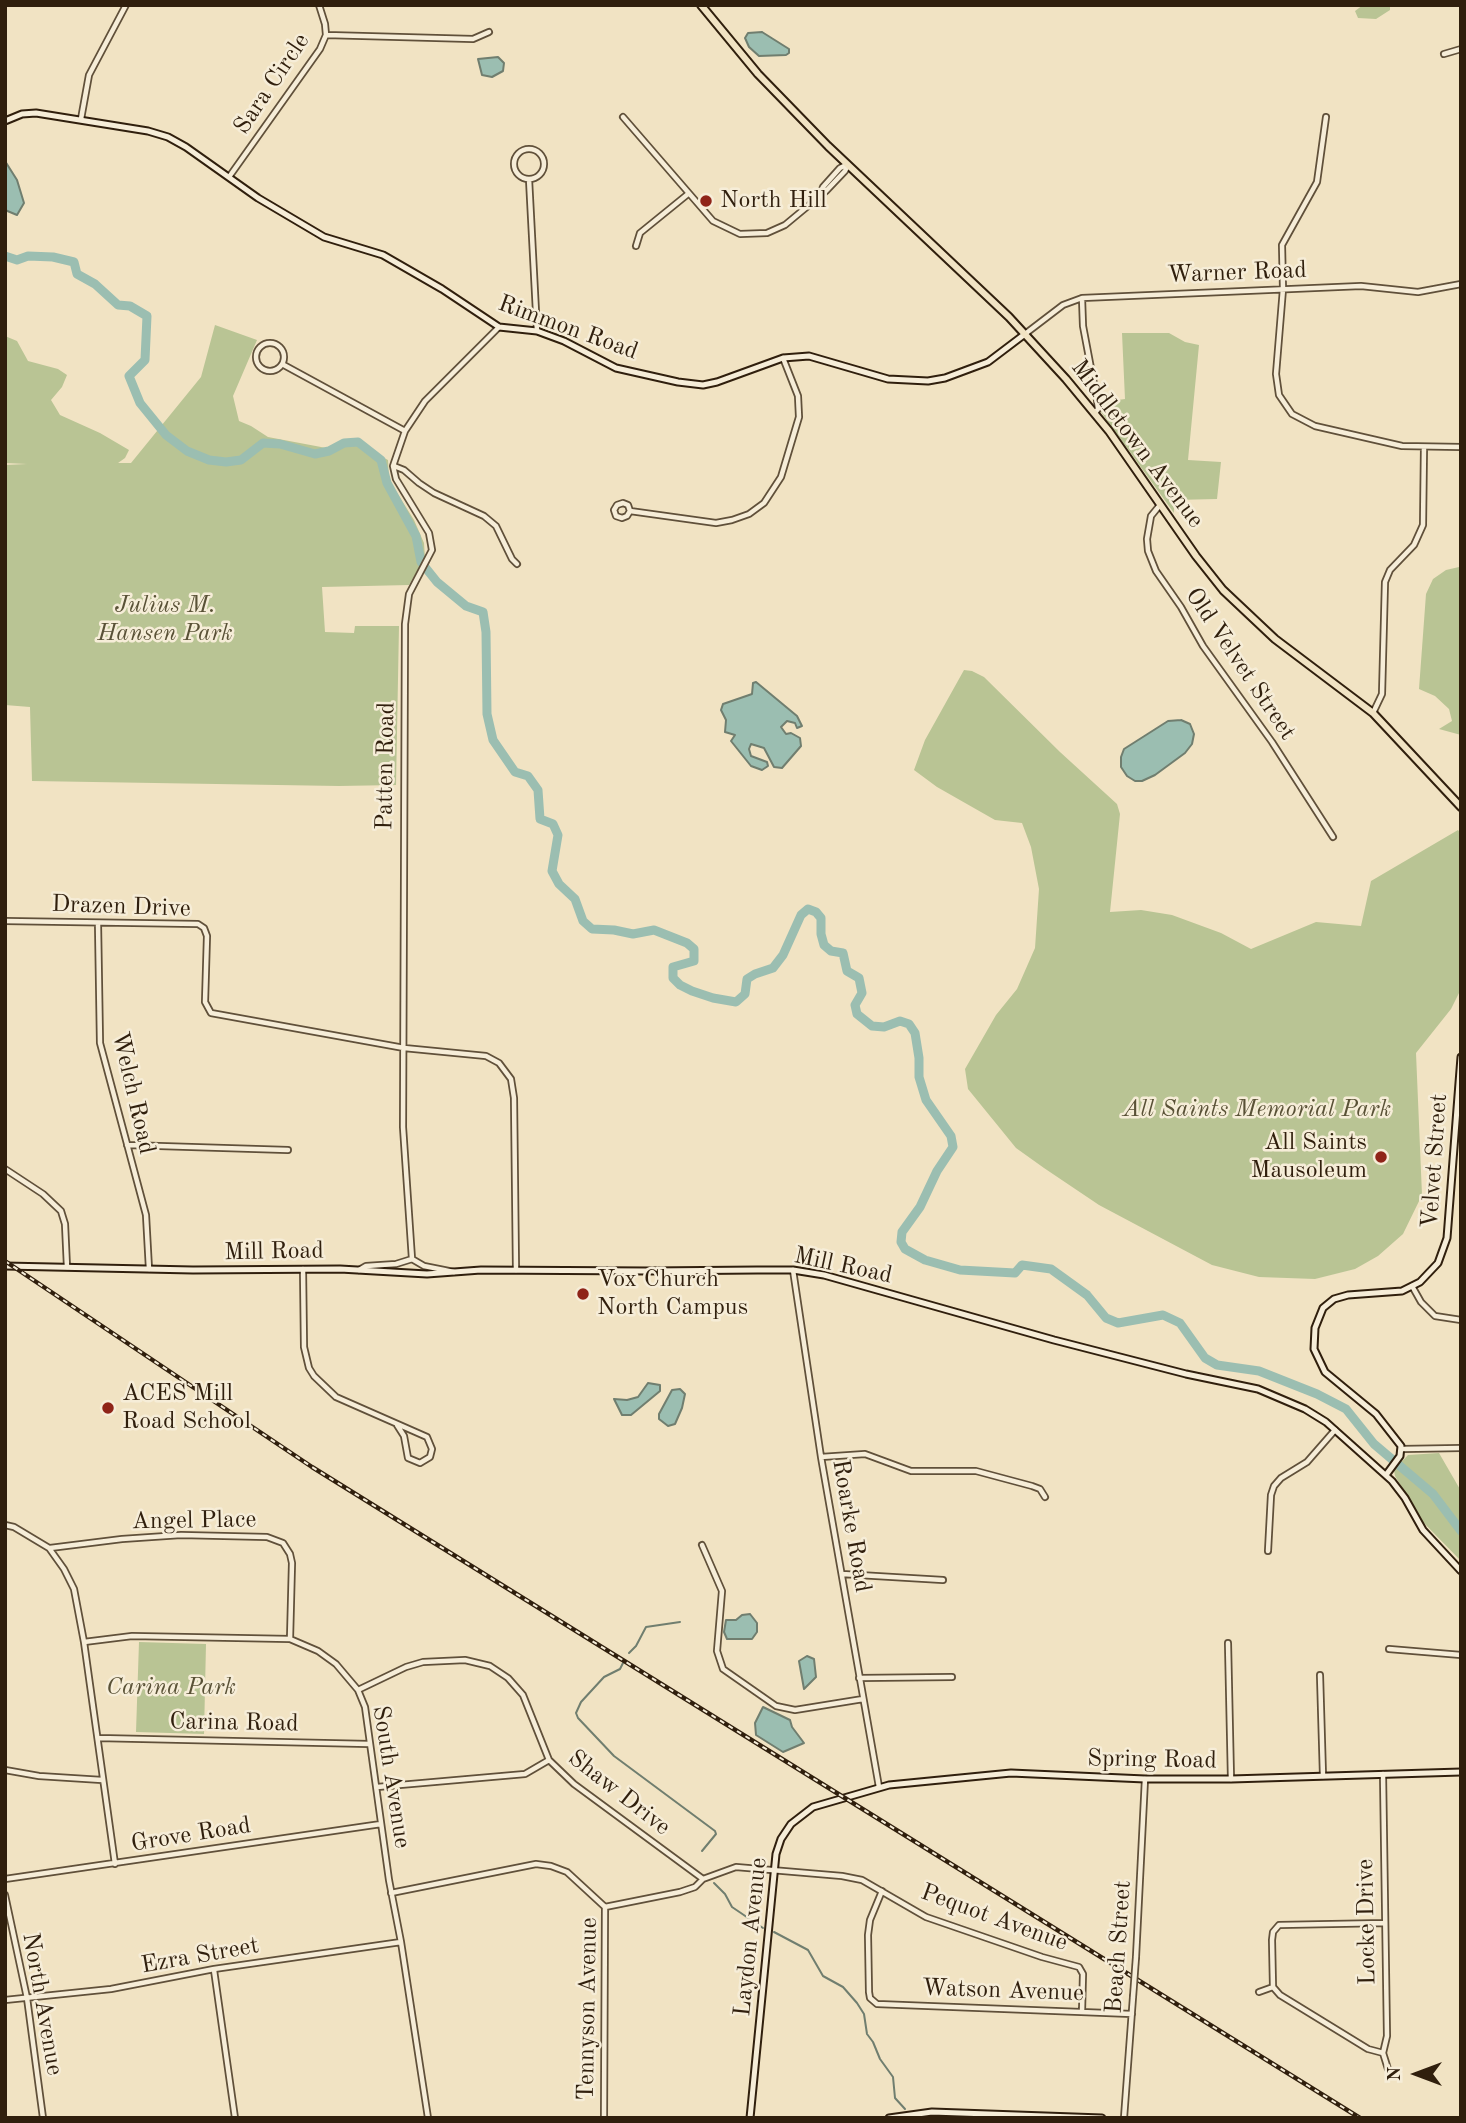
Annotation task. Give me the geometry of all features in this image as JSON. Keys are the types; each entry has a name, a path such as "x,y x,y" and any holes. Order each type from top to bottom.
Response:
{"main road":[{"name":"Middletown Avenue","path":"701,5 758,74 848,165 1025,334 1095,413 1207,570 1245,613 1373,713 1461,807"}],"street":[{"path":"81,119 89,75 126,5"},
{"name":"Sara Circle","path":"229,177 313,61 326,35 319,5"},
{"path":"326,35 473,39 489,32"},
{"path":"1444,54 1461,49"},
{"name":"Rimmon Road","path":"5,121 22,114 36,113 148,131 167,137 258,198 324,237 383,255 442,289 499,327 537,331 564,341 616,368 689,384 717,382 783,358 809,356 888,379 928,381 988,362 1025,334"},
{"path":"623,117 713,220 747,235 767,233 785,226 835,181 848,165"},
{"path":"1326,117 1317,182 1282,245 1283,289 1276,382 1279,395 1286,408 1308,424 1394,444 1461,447"},
{"path":"528,149 538,153 544,163 539,174 529,179 519,175 514,164 518,154 528,149"},
{"path":"529,179 537,331"},
{"path":"636,246 640,233 688,194"},
{"name":"Warner Road","path":"1025,334 1063,305 1082,298 1361,286 1418,292 1461,284"},
{"path":"1082,298 1083,326 1097,400 1098,409 1095,413"},
{"path":"499,327 425,401 405,431 393,466 404,470 435,493 484,516 496,526 516,564"},
{"path":"266,343 276,344 282,350 282,363 275,369 263,368 256,357 259,348 266,343"},
{"path":"630,511 716,523 749,514 764,503 781,477 799,417 798,396 783,358"},
{"path":"282,363 405,431"},
{"path":"1373,713 1382,694 1385,582 1390,570 1414,545 1423,525 1424,447"},
{"name":"Patten Road","path":"393,466 396,479 429,533 432,550 410,594 405,624 402,848 404,1152 412,1259"},
{"name":"Old Velvet Street","path":"1160,505 1151,516 1147,539 1148,551 1156,571 1203,646 1272,742 1333,837"},
{"name":"Drazen Drive","path":"5,921 198,924 204,928 206,936 205,1003 211,1013 404,1048"},
{"name":"Welch Road","path":"98,923 100,1043 146,1215 149,1269"},
{"path":"404,1048 486,1056 499,1063 511,1079 514,1109 516,1270"},
{"name":"Velvet Street","path":"1402,1449 1376,1414 1325,1372 1318,1360 1314,1339 1323,1308 1334,1299 1348,1295 1392,1293 1425,1278 1438,1263 1447,1238 1461,1057"},
{"path":"127,1145 288,1150"},
{"path":"5,1168 43,1194 61,1211 65,1224 67,1267"},
{"path":"359,1270 366,1266 396,1264 412,1259 424,1266 455,1272"},
{"name":"Mill Road","path":"5,1266 359,1270 413,1274 481,1270 793,1270 824,1275 1054,1340 1186,1374 1258,1389 1311,1412 1335,1430 1400,1490 1423,1530 1461,1571"},
{"path":"303,1269 304,1347 309,1368 314,1376 336,1396 428,1437 432,1449 430,1457 420,1463 408,1458 404,1436 397,1425"},
{"name":"Roarke Road","path":"793,1270 821,1457 879,1787"},
{"path":"1412,1286 1421,1303 1435,1316 1461,1320"},
{"path":"1268,1551 1274,1486 1281,1478 1307,1462 1335,1430"},
{"path":"1385,1475 1398,1460 1402,1449 1418,1451 1442,1447 1461,1448"},
{"path":"821,1457 864,1454 911,1471 976,1471 1040,1489 1045,1497"},
{"path":"5,1525 14,1527 49,1548 74,1589 115,1864"},
{"name":"Angel Place","path":"49,1548 181,1535 267,1537 283,1543 292,1563 290,1639"},
{"path":"702,1545 722,1591 717,1651 723,1669 776,1706 795,1710 863,1699"},
{"path":"842,1574 943,1580"},
{"name":"South Avenue","path":"84,1642 132,1636 290,1639 318,1651 337,1664 358,1690 365,1707 391,1893 428,2118"},
{"path":"1228,1643 1231,1779"},
{"path":"1389,1649 1461,1655"},
{"name":"Shaw Drive","path":"358,1690 406,1667 424,1662 465,1660 489,1666 508,1678 523,1695 549,1760 575,1784 703,1879"},
{"path":"1320,1675 1323,1776"},
{"path":"859,1678 952,1677"},
{"name":"Carina Road","path":"98,1738 369,1744"},
{"path":"377,1787 525,1774 549,1760"},
{"path":"5,1770 39,1776 102,1780"},
{"name":"Spring Road","path":"845,1797 879,1787 1011,1773 1145,1779 1231,1779 1461,1772"},
{"name":"Locke Drive","path":"1382,1774 1387,2036 1383,2053 1388,2069"},
{"name":"Beach Street","path":"1124,2118 1145,1779"},
{"name":"Laydon Avenue","path":"750,2118 774,1870 779,1845 791,1824 813,1807 845,1797"},
{"name":"Grove Road","path":"5,1879 381,1824"},
{"path":"391,1893 536,1864 567,1872 605,1907"},
{"name":"Tennyson Avenue","path":"604,2118 605,1907 680,1892 695,1887 703,1879 736,1867 774,1870"},
{"name":"Pequot Avenue","path":"774,1870 853,1878 882,1891 926,1917 1032,1954 1079,1967 1083,1971 1082,2012"},
{"name":"Watson Avenue","path":"882,1891 868,1927 869,1992 873,2002 1132,2014"},
{"name":"North Avenue","path":"5,1895 27,1998 43,2118"},
{"path":"1383,2053 1368,2049 1280,1995 1273,1987 1273,1932 1279,1925 1385,1923"},
{"name":"Ezra Street","path":"5,2000 111,1989 214,1969 401,1942"},
{"path":"214,1969 235,2118"},
{"path":"1259,1992 1273,1987"},
{"path":"889,2118 932,2112 1102,2118"}],"green space":[{"path":"1363,5 1390,5 1390,10 1376,19 1358,18 1355,11"},
{"name":"Julius M. Hansen Park","path":"215,325 257,340 233,396 239,421 268,437 332,449 352,441 388,460 389,480 414,520 424,543 425,558 409,585 322,587 325,632 354,633 355,626 399,626 396,785 32,781 30,707 5,705 5,465 27,464 5,463 5,336 17,341 28,361 58,369 67,375 62,387 51,400 60,415 129,450 125,458 118,463 131,463 201,377"},
{"path":"1122,333 1169,333 1185,342 1199,345 1188,460 1221,462 1217,499 1174,500 1174,513 1101,412 1103,402 1125,399"},
{"path":"1459,567 1461,735 1439,729 1452,721 1449,709 1435,696 1419,689 1426,594 1433,579 1446,570"},
{"name":"All Saints Memorial Park","path":"964,670 984,677 1117,804 1120,814 1110,912 1141,910 1172,915 1221,933 1251,949 1316,922 1361,926 1371,881 1458,830 1461,834 1461,989 1451,1009 1416,1053 1422,1195 1403,1234 1378,1256 1355,1269 1315,1279 1259,1277 1212,1265 1099,1205 1016,1148 968,1089 965,1069 996,1015 1017,989 1035,948 1039,889 1031,847 1022,823 995,820 937,787 914,770 925,740"},
{"path":"1439,1453 1461,1491 1461,1561 1423,1522 1395,1476 1394,1470 1408,1455"},
{"name":"Carina Park","path":"139,1642 206,1644 204,1734 136,1732"}],"shaded area":[{"path":"762,32 789,49 789,53 759,56 749,47 745,38 748,33"},
{"path":"498,57 504,63 503,71 492,77 482,75 478,59"},
{"path":"5,161 17,180 24,203 17,215 5,210"},
{"path":"756,682 797,716 802,726 797,728 795,723 787,721 781,727 786,734 791,733 800,738 801,746 782,768 774,767 764,748 751,744 751,756 767,762 768,766 762,770 751,766 731,741 735,735 725,732 726,720 721,710 723,704 752,694 753,683"},
{"path":"1181,720 1190,724 1194,734 1192,744 1185,753 1142,781 1135,781 1127,776 1121,767 1124,749 1168,721"},
{"path":"648,1383 660,1385 660,1391 631,1415 622,1415 614,1399 638,1397"},
{"path":"680,1389 685,1394 682,1408 675,1424 668,1426 659,1419 659,1414 672,1390"},
{"path":"750,1614 757,1623 757,1632 752,1639 727,1639 724,1632 726,1620 736,1620 742,1615"},
{"path":"807,1656 814,1659 816,1677 804,1689 799,1661"},
{"path":"763,1707 790,1720 804,1743 783,1752 756,1735 755,1723"}],"waterway":[{"path":"5,256 17,260 28,256 53,257 74,262 77,274 95,284 118,305 130,306 147,316 145,360 129,376 140,403 166,435 187,451 209,460 226,462 241,460 263,443 280,444 315,454 329,451 344,443 358,442 381,460 387,483 416,536 421,562 437,582 466,606 483,612 486,632 487,714 493,740 515,772 528,776 538,790 540,819 553,824 558,835 552,871 559,884 575,899 583,921 592,929 633,934 654,930 687,943 694,949 694,961 673,967 673,978 692,991 736,1002 745,994 747,979 773,968 783,955 801,915 808,909 816,912 821,918 824,945 831,951 843,953 847,971 859,978 862,993 855,1005 857,1014 872,1026 884,1027 900,1021 909,1024 915,1033 919,1077 926,1100 951,1136 953,1147 937,1171 920,1207 902,1232 901,1242 905,1249 925,1260 960,1270 1015,1273 1022,1265 1051,1269 1087,1295 1106,1318 1118,1323 1163,1315 1180,1323 1205,1358 1217,1365 1259,1371 1317,1394 1346,1409 1374,1444 1433,1494 1461,1531"},
{"path":"629,1653 646,1627 680,1622"},
{"path":"623,1663 620,1669 604,1677 581,1702 576,1713 578,1718 614,1756 715,1831 716,1834 702,1851"},
{"path":"714,1883 725,1894 732,1907 763,1928"},
{"path":"774,1932 808,1950 823,1976 843,1987 857,2003 864,2014 867,2034 893,2077 895,2098 905,2109"}],"railway":[{"path":"5,1261 312,1467 1360,2118"}],"place":[{"name":"North Hill","path":"706,201"},
{"name":"All Saints Mausoleum","path":"1381,1157"},
{"name":"Vox Church North Campus","path":"583,1294"},
{"name":"ACES Mill Road School","path":"108,1408"}]}
